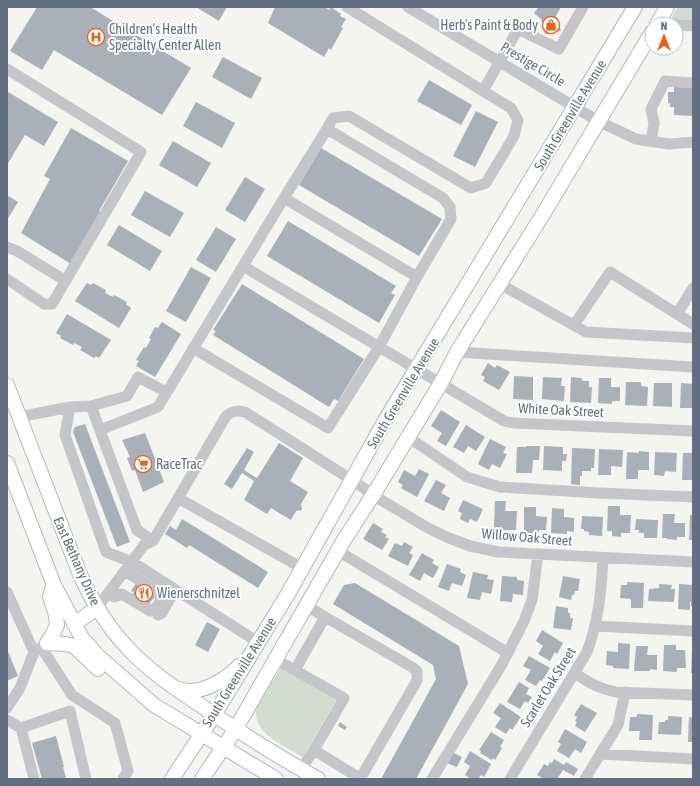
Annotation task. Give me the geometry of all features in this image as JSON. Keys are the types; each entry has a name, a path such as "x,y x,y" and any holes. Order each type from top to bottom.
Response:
{"main road":[{"name":"South Greenville Avenue","path":"172,779 251,655 386,419 635,7"},
{"path":"662,16 667,7"},
{"name":"South Greenville Avenue","path":"202,779 234,730 338,551 442,383 457,352 542,216 644,45"},
{"name":"East Bethany Drive","path":"7,385 13,420 79,572 93,602 108,625 126,647 160,677 234,730 318,779"},
{"name":"East Bethany Drive","path":"7,463 54,585 82,638 118,675 154,705 276,779"},
{"path":"41,647 52,636 57,625 56,615 50,597 54,585"},
{"path":"74,624 97,608"},
{"path":"41,647 65,644 74,646 100,670 118,675"},
{"path":"175,688 193,691 205,688 234,672 251,655"}],"street":[{"path":"100,430 158,407 333,118 349,116 471,188 486,183 514,136 518,120 511,108 363,11 347,7"},
{"name":"Prestige Circle","path":"408,7 427,12 499,62 598,120 636,139 670,144 693,142"},
{"path":"483,91 518,29 559,49 583,7"},
{"path":"7,69 141,152 52,304 44,304 7,279"},
{"path":"651,141 654,123 651,109 665,81 693,83"},
{"path":"193,348 328,428 379,347 451,219 450,206 443,198 327,129"},
{"path":"284,198 417,277"},
{"path":"7,247 66,281"},
{"name":"White Oak Street","path":"243,266 504,420 513,423 693,431"},
{"path":"574,325 610,272 693,324"},
{"path":"500,284 586,332 693,338"},
{"path":"677,314 693,288"},
{"path":"457,352 693,367"},
{"path":"13,420 70,407 91,406 127,396 138,377 166,392"},
{"path":"91,406 137,530 153,541"},
{"path":"70,407 65,435 106,552 128,566 175,590 258,642"},
{"name":"Willow Oak Street","path":"178,498 226,416 230,412 239,410 245,412 428,528 470,546 498,552 693,562"},
{"path":"408,437 467,477 500,487 599,494 693,497"},
{"path":"97,608 111,595 128,566 144,545 153,541 178,498 302,568"},
{"path":"338,551 508,653"},
{"path":"432,779 508,653 524,621 532,600 538,554"},
{"name":"Scarlet Oak Street","path":"510,779 534,737 576,673 587,652 596,626 601,600 603,558"},
{"path":"111,595 122,594 150,610 158,606 161,599 158,592 128,566"},
{"path":"111,595 149,617 157,616 162,613 175,590"},
{"path":"7,592 72,694 115,723 128,771 123,779"},
{"path":"306,605 417,671 417,680 415,684 361,779 314,750"},
{"path":"295,670 325,617"},
{"path":"596,626 693,631"},
{"path":"7,708 20,688 41,647"},
{"path":"275,659 344,698 314,750 301,769"},
{"path":"576,673 594,686 605,690 693,695"},
{"path":"585,779 618,725 625,692"},
{"path":"20,728 89,705"},
{"path":"70,711 86,779"},
{"path":"7,720 20,728 34,779"},
{"path":"600,754 693,759"}],"shaded area":[{"path":"678,7 693,7 692,21 684,21 684,16 673,16"},
{"path":"281,668 336,700 303,757 270,737 258,723 256,714 258,705"}],"building":[{"path":"37,7 90,7 191,68 162,115 54,50 42,70 10,51"},
{"path":"196,7 227,7 219,21"},
{"path":"275,7 325,7 329,10 331,7 341,14 340,16 346,19 341,27 343,28 331,50 329,48 324,57 268,23"},
{"name":"Herb's Paint & Body","path":"536,7 561,7 556,16 561,31 545,34 541,19 534,13 538,8"},
{"path":"223,57 262,78 251,99 212,77"},
{"path":"429,80 472,105 461,125 417,101"},
{"path":"674,87 693,88 693,116 674,115 674,107 670,107 670,103 668,103 668,92 674,92"},
{"path":"8,92 58,122 44,146 25,135 7,165 7,94"},
{"path":"196,102 235,123 222,148 183,126"},
{"path":"476,111 498,122 475,167 453,156"},
{"path":"71,128 128,161 99,211 101,213 71,264 21,233 50,179 44,176"},
{"path":"173,141 211,163 197,187 159,165"},
{"path":"321,148 442,219 419,256 299,185"},
{"path":"245,177 265,189 245,222 225,210"},
{"path":"145,191 184,213 170,237 131,215"},
{"path":"7,195 18,202 7,220"},
{"path":"288,221 396,286 391,293 395,295 379,323 267,256"},
{"path":"119,225 162,251 150,271 107,245"},
{"path":"216,227 236,239 216,272 196,260"},
{"path":"191,267 211,278 186,322 166,311"},
{"path":"87,283 91,285 93,283 106,290 105,293 113,297 114,295 127,302 126,304 131,308 119,328 75,301"},
{"path":"242,284 364,359 338,401 334,399 329,407 213,335 216,331 213,330"},
{"path":"67,314 111,340 99,358 96,356 94,358 80,350 82,347 74,343 73,345 60,338 61,336 56,333"},
{"path":"162,322 181,334 155,377 136,366 139,361 136,360 144,347 146,348 155,327 158,328"},
{"path":"488,363 495,368 497,365 510,372 499,390 483,381 485,377 481,375"},
{"path":"514,376 533,377 533,400 513,399"},
{"path":"543,377 562,378 561,386 565,386 564,401 542,399"},
{"path":"571,377 582,378 582,381 589,381 589,387 592,387 591,403 570,402"},
{"path":"599,378 611,378 611,387 620,387 620,401 612,401 612,404 598,403"},
{"path":"626,382 641,382 641,386 648,387 647,406 625,405"},
{"path":"654,383 672,383 672,407 653,406"},
{"path":"681,383 693,384 693,408 680,408"},
{"path":"441,410 460,422 446,446 437,441 442,433 431,426"},
{"path":"85,424 130,542 117,547 73,432 75,427"},
{"path":"466,425 485,437 476,451 468,446 464,453 453,447"},
{"name":"RaceTrac","path":"145,433 164,482 143,492 135,470 132,471 127,458 130,457 122,440"},
{"path":"490,439 506,447 503,453 507,454 500,468 492,464 489,470 478,464"},
{"path":"279,443 303,458 290,481 308,492 301,504 302,510 296,511 291,520 271,508 267,514 244,500 254,481 242,473 232,489 224,484 247,448 254,452 244,470 257,478"},
{"path":"540,446 539,460 533,460 532,473 516,473 517,447"},
{"path":"544,446 563,447 563,454 567,454 566,461 562,461 562,471 543,470"},
{"path":"572,448 595,449 594,468 591,468 591,471 582,471 582,476 580,476 580,485 571,484"},
{"path":"599,449 623,450 622,467 611,466 611,475 598,475"},
{"path":"639,451 649,452 649,470 638,470 638,479 626,479 627,452 639,453"},
{"path":"655,452 677,453 676,472 665,471 664,476 654,475"},
{"path":"683,453 693,453 693,480 682,480"},
{"path":"419,469 429,474 417,497 401,488 403,485 398,482 404,470 415,476"},
{"path":"436,480 446,485 441,493 450,498 444,511 424,501"},
{"path":"463,500 483,509 477,522 470,519 468,523 460,519 462,513 458,511"},
{"path":"495,501 506,501 505,511 517,511 516,530 498,530 498,528 494,528"},
{"path":"608,506 620,506 620,515 631,515 630,533 621,533 621,537 612,536 612,531 607,531"},
{"path":"524,507 536,507 536,516 547,517 546,530 539,530 539,533 524,533"},
{"path":"552,508 564,509 564,517 574,518 574,532 567,531 567,534 551,533"},
{"path":"663,514 675,514 674,523 685,523 685,537 677,537 677,540 662,538"},
{"path":"690,515 693,515 693,540 689,540"},
{"path":"582,516 603,517 602,536 589,535 589,532 581,529"},
{"path":"182,519 268,572 258,588 189,545 187,548 165,534 170,526 176,530"},
{"path":"636,519 658,520 657,538 644,538 644,533 639,533 639,530 635,530"},
{"path":"373,523 383,529 381,532 387,535 385,537 389,539 382,550 363,539"},
{"path":"404,542 413,547 409,553 413,555 408,566 388,556 395,543 402,546"},
{"path":"422,553 434,560 432,563 439,567 433,578 424,573 420,581 409,575"},
{"path":"447,564 461,569 460,572 466,575 462,586 452,583 449,591 438,587"},
{"path":"473,572 488,575 487,579 494,580 491,594 482,592 480,600 467,598"},
{"path":"502,576 517,577 517,580 524,581 523,595 513,594 512,602 500,601"},
{"path":"563,576 580,579 578,591 575,591 571,600 559,597"},
{"name":"Wienerschnitzel","path":"137,582 157,594 148,605 132,595 134,592 131,591"},
{"path":"627,582 644,583 643,608 631,608 631,599 620,598 621,585 627,585"},
{"path":"355,583 459,646 468,684 416,779 381,779 436,679 433,665 333,604 344,585"},
{"path":"659,584 672,585 671,589 675,589 674,602 648,601 649,589 659,588"},
{"path":"679,584 693,585 693,606 691,606 690,602 690,610 678,609"},
{"path":"556,606 568,608 570,618 573,618 571,630 553,628"},
{"path":"207,622 220,629 208,652 195,645"},
{"path":"542,630 563,643 557,654 555,652 550,661 538,654 543,646 536,641"},
{"path":"618,643 630,644 629,669 613,668 613,666 606,665 607,651 618,652"},
{"path":"664,645 676,645 676,650 685,650 686,668 677,668 677,672 663,671"},
{"path":"636,646 648,646 647,655 657,655 657,670 650,669 650,671 634,671"},
{"path":"7,649 18,676 7,681"},
{"path":"692,650 693,673 691,673"},
{"path":"529,656 550,668 542,681 540,680 536,686 525,680 531,670 523,666"},
{"path":"519,682 529,688 526,694 532,697 528,703 525,701 520,709 507,702"},
{"path":"500,703 521,717 512,730 510,728 506,734 495,727 501,718 493,713"},
{"path":"581,704 597,713 585,732 575,726 577,717 574,715"},
{"path":"637,714 653,715 652,740 639,740 640,731 629,731 630,717 637,717"},
{"path":"668,716 682,717 681,735 658,734 659,722 665,722 665,720 668,720"},
{"path":"689,717 693,718 693,742 688,742"},
{"path":"340,722 347,727 345,730 338,726"},
{"path":"565,729 587,742 581,753 575,749 569,758 557,751 561,744 558,742"},
{"path":"491,732 504,740 500,747 502,748 495,760 493,758 492,760 480,753 481,751 479,750"},
{"path":"56,736 66,778 42,779 32,743"},
{"path":"470,751 491,764 484,777 481,775 478,779 471,779 465,775 470,766 464,762"},
{"path":"452,752 462,757 457,767 447,763"},
{"path":"554,759 564,765 566,762 578,769 574,776 563,770 557,779 544,779 537,775 544,764 548,766"}],"place":[{"name":"Herb's Paint & Body","path":"551,25"},
{"name":"Children’s Health Specialty Center Allen","path":"96,37"},
{"name":"RaceTrac","path":"143,464"},
{"name":"Wienerschnitzel","path":"144,593"}]}
